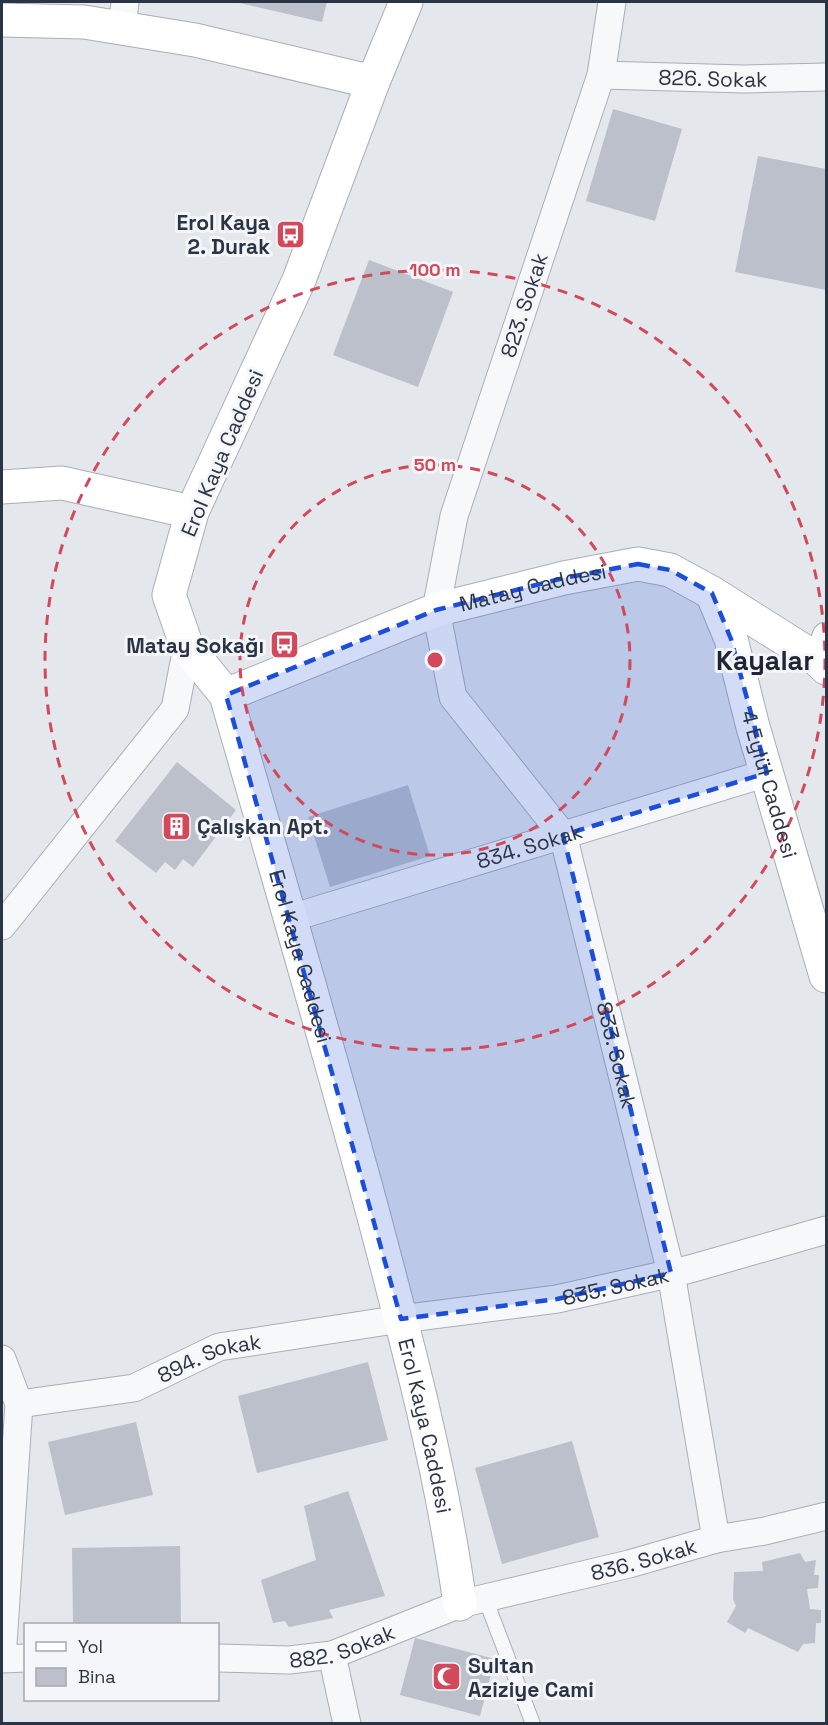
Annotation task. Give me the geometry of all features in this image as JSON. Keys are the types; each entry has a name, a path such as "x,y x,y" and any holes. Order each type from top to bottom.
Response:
{"street":[{"name":"Erol Kaya Caddesi","path":"406,2 373,82 299,280 192,512 169,595 187,648 226,695 334,1067 401,1319 453,1552 472,1601"},
{"name":"823. Sokak","path":"436,610 454,516 601,75 612,2"},
{"path":"2,20 84,22 123,15 195,40 373,82"},
{"name":"826. Sokak","path":"601,75 744,80 826,77"},
{"path":"2,487 62,483 192,512"},
{"name":"Matay Caddesi","path":"226,695 436,610 564,578 638,564 670,570 824,655"},
{"name":"4 Eylül Caddesi","path":"712,593 731,639 826,976"},
{"name":"833. Sokak","path":"436,610 453,697 563,835 671,1273 716,1539"},
{"path":"2,926 175,709 187,648"},
{"name":"834. Sokak","path":"291,918 767,773"},
{"name":"835. Sokak","path":"401,1319 557,1299 671,1273 826,1230"},
{"name":"894. Sokak","path":"19,1404 134,1388 219,1347 401,1319"},
{"path":"2,1359 19,1404 2,1659 24,1658"},
{"name":"836. Sokak","path":"472,1601 629,1564 716,1539 765,1531 826,1516"},
{"name":"882. Sokak","path":"219,1658 289,1660 332,1655 472,1601"},
{"path":"332,1655 347,1724"}],"lane":[{"path":"472,1601 532,1724"}],"highlighted area":[{"path":"638,564 670,570 712,593 731,639 767,773 563,835 671,1273 557,1299 401,1319 226,695 436,610 564,578"}],"building":[{"path":"235,2 327,2 322,22"},
{"path":"613,109 682,129 655,221 586,201"},
{"path":"758,156 826,169 826,290 735,272"},
{"path":"369,260 453,292 418,387 333,355"},
{"name":"Çalışkan Apt.","path":"177,762 236,810 193,867 183,859 175,870 165,862 156,873 115,841"},
{"path":"408,785 430,856 330,887 308,817"},
{"path":"368,1362 388,1440 257,1473 238,1396"},
{"path":"136,1422 153,1495 65,1515 48,1442"},
{"path":"572,1441 599,1537 502,1564 475,1468"},
{"path":"348,1491 385,1596 329,1610 333,1618 289,1627 285,1621 273,1623 261,1580 316,1560 304,1506"},
{"path":"180,1546 181,1623 73,1623 72,1548"},
{"path":"800,1553 805,1562 816,1560 814,1575 819,1575 818,1588 807,1589 810,1609 821,1610 821,1623 816,1623 815,1643 803,1644 798,1652 748,1628 745,1633 727,1622 736,1606 733,1599 734,1572 763,1571 762,1562"},
{"name":"Sultan Aziziye Cami","path":"415,1638 495,1659 480,1716 400,1695"}],"place":[{"name":"Erol Kaya 2. Durak","path":"291,234"},
{"name":"Matay Sokağı","path":"285,645"},
{"name":"Çalışkan Apt.","path":"176,826"},
{"name":"Sultan Aziziye Cami","path":"447,1677"}],"district":[{"name":"Kayalar","path":"765,660"}]}
